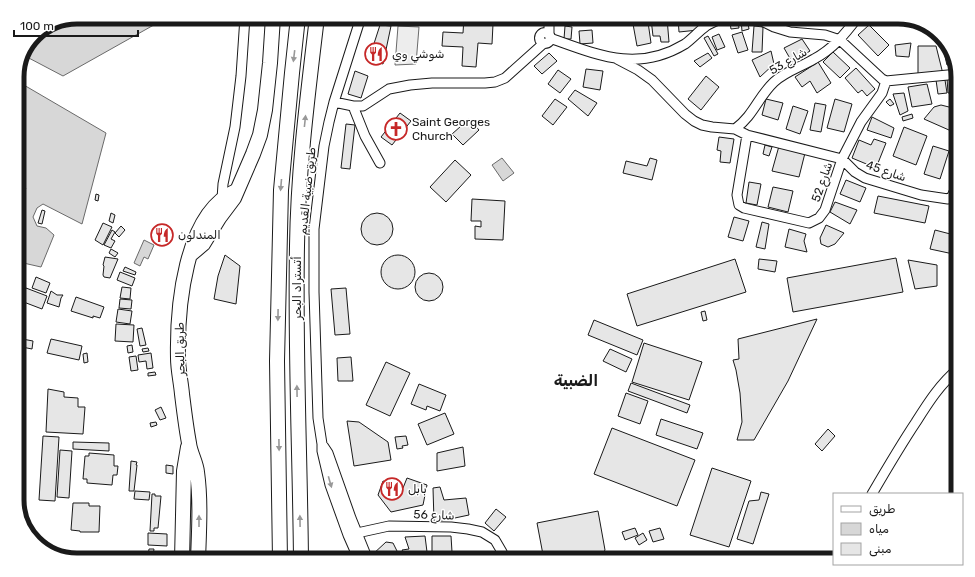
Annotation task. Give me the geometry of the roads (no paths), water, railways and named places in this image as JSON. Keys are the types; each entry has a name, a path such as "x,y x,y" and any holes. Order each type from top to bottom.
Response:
{"highway":[{"path":"225,202 236,191 260,135 265,110 272,24"},
{"name":"أتستراد البحر","path":"280,553 278,361 281,190 297,24"},
{"name":"أتستراد البحر","path":"300,553 297,378 297,245 299,180 316,24"},
{"name":"طريق البحر","path":"198,553 199,490 197,470 189,444 178,352 180,311 183,282 196,236 207,228 214,207 225,202"},
{"name":"طريق البحر","path":"182,553 184,471 189,444"},
{"path":"184,490 199,490"}],"street":[{"path":"225,202 223,184 235,127 241,76 245,24"},
{"name":"طريق ضبية القديم","path":"359,24 334,102 324,146 314,229 314,292 318,411 322,454 330,485 352,533 364,553"},
{"path":"334,102 353,106 363,106 390,89 410,85 432,83 495,82 505,78 532,55 545,38 547,24"},
{"path":"545,38 595,54 617,59 645,59 668,53 686,43 710,24"},
{"path":"768,24 790,32 825,35 840,40 886,81 951,75"},
{"name":"شارع 53","path":"735,129 750,115 767,89 778,79 788,72 815,59 840,40 853,24"},
{"name":"شارع 45","path":"617,59 638,70 652,80 685,114 702,125 735,129 747,134 842,159 855,172 864,178 921,195 948,199 951,197"},
{"name":"شارع 52","path":"747,134 737,194 739,205 744,208 809,223 819,218 825,210 842,159 861,122 882,93 886,81"},
{"path":"353,106 365,136 380,163"},
{"path":"873,493 890,462 936,392 951,375"},
{"name":"شارع 56","path":"352,533 389,526 451,527 468,529 482,532 494,540 502,553"},
{"name":"طريق ضبية القديم","path":"352,533 357,553"}],"water":[{"path":"77,24 156,24 63,76 28,58 39,39 48,33 57,28"},
{"path":"24,85 106,133 82,224 43,204 37,208 33,217 37,226 46,228 54,235 41,267 24,263 24,192 26,188 24,186"},
{"path":"502,158 514,173 503,181 492,165"},
{"path":"144,240 154,245 148,259 144,257 140,266 134,263"}],"place":[{"name":"شوشي وي","path":"376,54"},
{"name":"Saint Georges Church","path":"396,129"},
{"name":"المندلون","path":"162,235"},
{"name":"بابل","path":"392,489"}],"district":[{"name":"الضبية","path":"576,380"}]}
